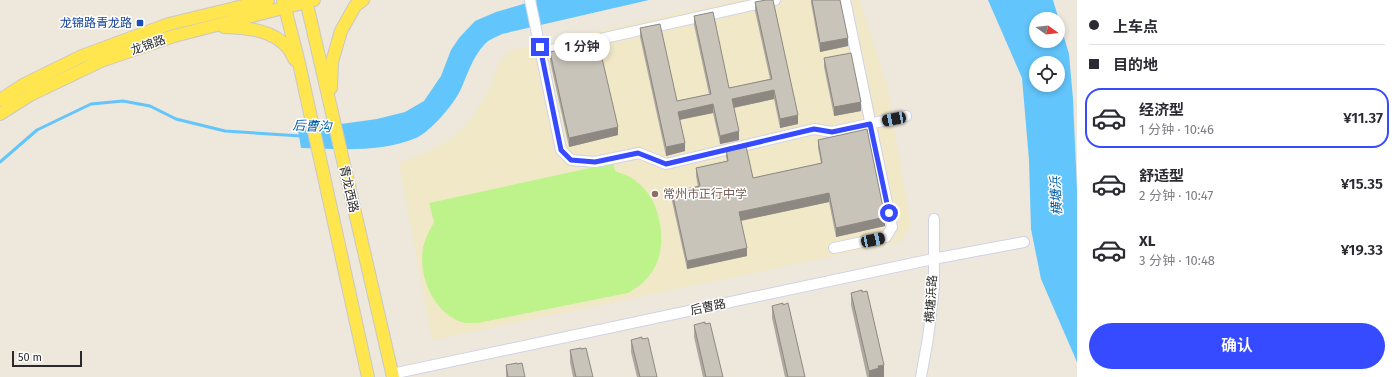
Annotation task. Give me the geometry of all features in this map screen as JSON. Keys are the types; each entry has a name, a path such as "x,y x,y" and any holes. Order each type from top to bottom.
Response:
{"main road":[{"path":"226,10 238,0"},
{"name":"龙锦路","path":"0,100 23,85 82,56 169,24 268,0"},
{"path":"331,103 332,62 341,31 355,6 363,0"},
{"name":"龙锦路","path":"0,114 30,95 101,61 174,36 213,26 284,4 309,1"},
{"name":"青龙西路","path":"309,1 392,375"},
{"name":"青龙西路","path":"284,4 368,377"},
{"path":"213,26 250,28 274,36 289,49 300,71"}],"street":[{"path":"530,0 561,150 571,160 595,162 638,153 666,164 814,129 832,132 906,116"},
{"path":"541,50 775,0"},
{"path":"834,248 886,237 892,227 845,0"},
{"name":"横塘浜路","path":"921,377 928,338 934,288 934,219"},
{"name":"后曹路","path":"392,375 933,259 1024,242"}],"shaded area":[{"name":"常州市正行中学","path":"736,0 860,0 887,86 911,226 901,242 432,340 399,163 418,156 451,139 473,117 489,90 501,59 509,51"}],"green space":[{"path":"613,163 615,171 632,178 646,191 653,201 658,214 661,227 660,254 656,266 642,284 628,293 478,323 465,323 454,319 437,304 430,293 426,282 422,259 425,241 434,222 429,203"}],"water":[{"path":"537,0 649,0 502,34 490,40 484,45 476,56 460,91 441,118 422,135 416,138 403,143 374,148 301,148 298,130 377,119 405,112 424,101 441,76 451,50 459,38 475,21 496,12"},
{"name":"横塘浜","path":"988,0 1053,0 1057,12 1029,12 1029,48 1065,48 1065,40 1069,54 1073,99 1077,190 1077,362 1041,279 1031,229 1029,160 1022,78"}],"building":[{"path":"773,0 798,115 780,119 774,90 732,99 739,131 720,136 713,104 678,112 685,143 666,147 640,28 660,24 677,101 711,94 694,16 713,12 729,88 772,79 755,2"},
{"path":"812,0 840,0 848,38 820,43"},
{"path":"598,41 618,127 569,138 550,52"},
{"path":"851,53 861,102 834,107 824,58"},
{"path":"867,129 885,217 836,228 829,193 739,212 747,248 687,261 672,192 700,186 696,168 728,161 726,148 739,145 739,147 746,146 753,178 822,163 818,140"},
{"path":"862,290 862,292 867,291 884,365 878,366 879,368 869,371 851,293"},
{"path":"783,303 783,305 788,303 805,377 788,377 772,306"},
{"path":"705,322 705,324 710,323 723,377 706,377 694,325"},
{"path":"642,337 642,339 648,338 657,377 640,377 631,340"},
{"path":"586,348 593,377 576,377 570,350"},
{"path":"522,363 525,377 508,377 506,365"}],"waterway":[{"name":"后曹沟","path":"0,162 37,130 91,104 123,101 150,106 176,119 225,131 301,136"}],"place":[{"name":"龙锦路青龙路","path":"140,23"},
{"name":"常州市正行中学","path":"655,194"}],"route":[{"path":"540,47 561,150 571,160 595,162 638,153 666,164 814,129 832,132 870,124 889,213"}]}
